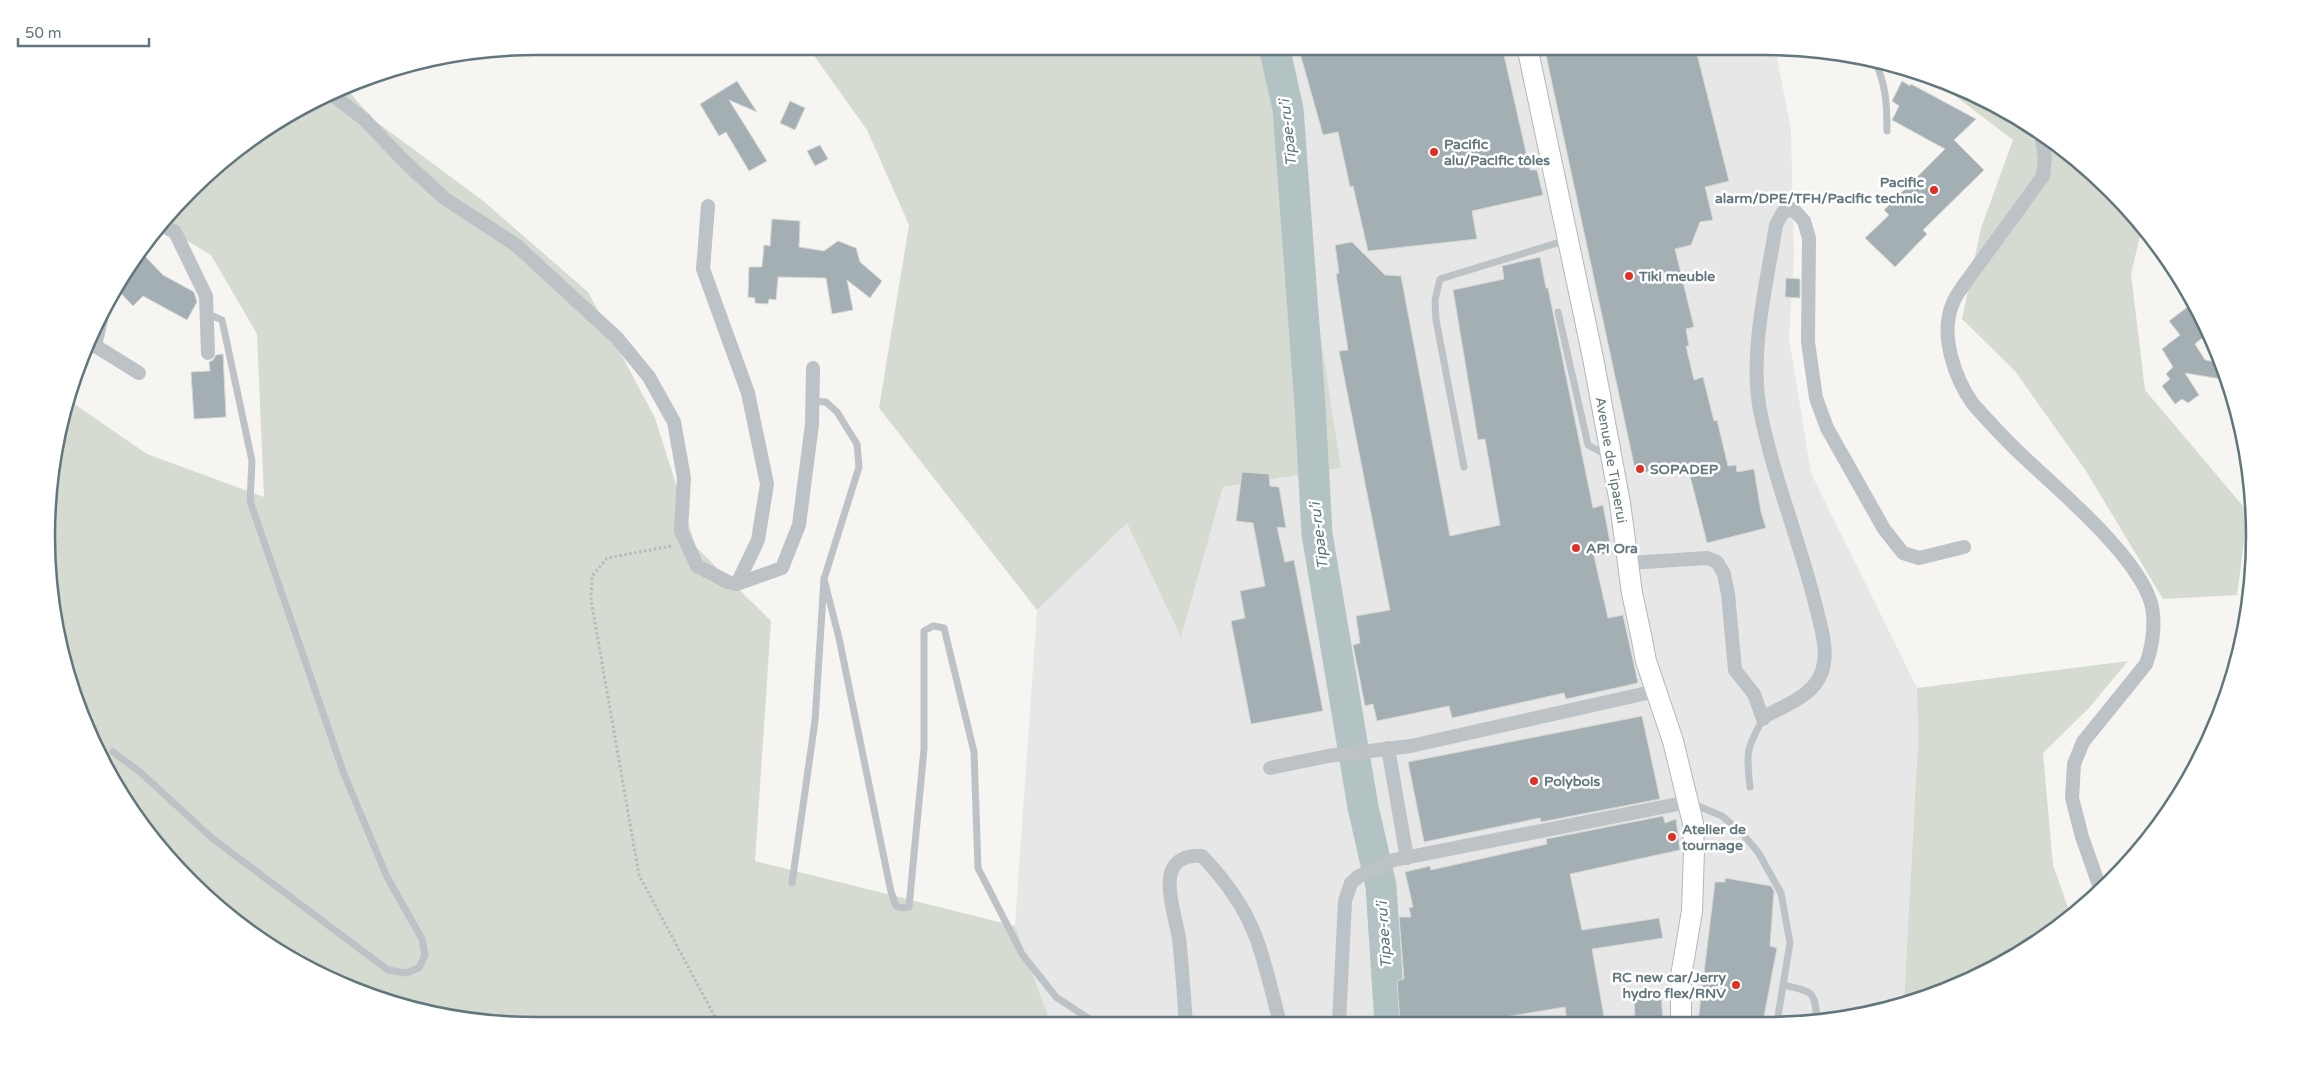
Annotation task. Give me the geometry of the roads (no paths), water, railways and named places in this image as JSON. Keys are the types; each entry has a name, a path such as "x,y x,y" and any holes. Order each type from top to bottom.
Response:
{"main road":[{"name":"Avenue de Tipaerui","path":"1529,55 1593,358 1620,503 1628,564 1646,661 1673,742 1693,822 1692,911 1681,976 1681,1017"}],"street":[{"path":"337,99 364,119 404,161 444,198 516,245 617,338 649,377 674,422 684,478 681,531 698,566 728,582 737,584 782,568 799,525 812,424 813,368"},
{"path":"2043,143 2045,158 2043,176 1963,286 1952,305 1949,343 1951,361 1960,387 1973,404 2111,542 2139,577 2150,599 2153,627 2151,652 2146,664 2083,742 2074,764 2072,798 2082,837 2098,883"},
{"path":"708,206 703,270 748,393 767,484 758,540 737,584"},
{"path":"1628,564 1707,558 1717,562 1724,574 1728,594 1734,670 1754,694 1763,719 1765,716 1803,697 1821,674 1825,662 1822,634 1808,575 1783,500 1760,408 1757,378 1758,342 1776,225 1783,212 1793,209 1804,221 1809,238 1808,342 1816,398 1827,428 1884,529 1903,553 1920,558 1964,547"},
{"path":"167,228 175,232 206,296 205,312 208,352"},
{"path":"95,346 139,373"},
{"path":"1270,768 1366,750 1411,746 1656,691"},
{"path":"1388,748 1400,859"},
{"path":"1339,1017 1345,901 1351,883 1373,869 1400,859 1688,802"},
{"path":"1185,1017 1178,938 1170,882 1172,872 1178,862 1192,855 1202,856 1211,865 1249,921 1256,937 1278,1017"}],"lane":[{"path":"1878,69 1884,83 1887,100 1887,131"},
{"path":"1464,467 1436,320 1435,300 1440,279 1568,240"},
{"path":"113,752 140,772 213,839 388,970 406,973 419,968 425,955 422,939 386,877 344,774 250,501 252,461 222,320 205,312"},
{"path":"1558,312 1588,445 1611,457"},
{"path":"792,883 815,721 824,578 859,467 857,444 837,412 826,402 812,401"},
{"path":"824,578 839,638 891,892 896,906 902,908 909,907 924,749 924,631 933,626 944,628 974,752 978,868 1022,954 1056,997 1086,1017"},
{"path":"1750,787 1749,745 1763,719"},
{"path":"1688,802 1722,816 1741,832 1758,852 1781,893 1790,943 1778,1017"},
{"path":"1783,985 1811,993 1816,998 1817,1014"}],"waterway":[{"name":"Tipae-ru’i","path":"1276,55 1288,109 1310,406 1317,534 1363,807 1381,886 1390,1017"}],"place":[{"name":"Pacific alu/Pacific tôles","path":"1434,152"},
{"name":"Pacific alarm/DPE/TFH/Pacific technic","path":"1934,190"},
{"name":"Tiki meuble","path":"1629,276"},
{"name":"SOPADEP","path":"1640,469"},
{"name":"API Ora","path":"1576,548"},
{"name":"Polybois","path":"1534,781"},
{"name":"Atelier de tournage","path":"1672,837"},
{"name":"RC new car/Jerry hydro flex/RNV","path":"1736,985"}]}
